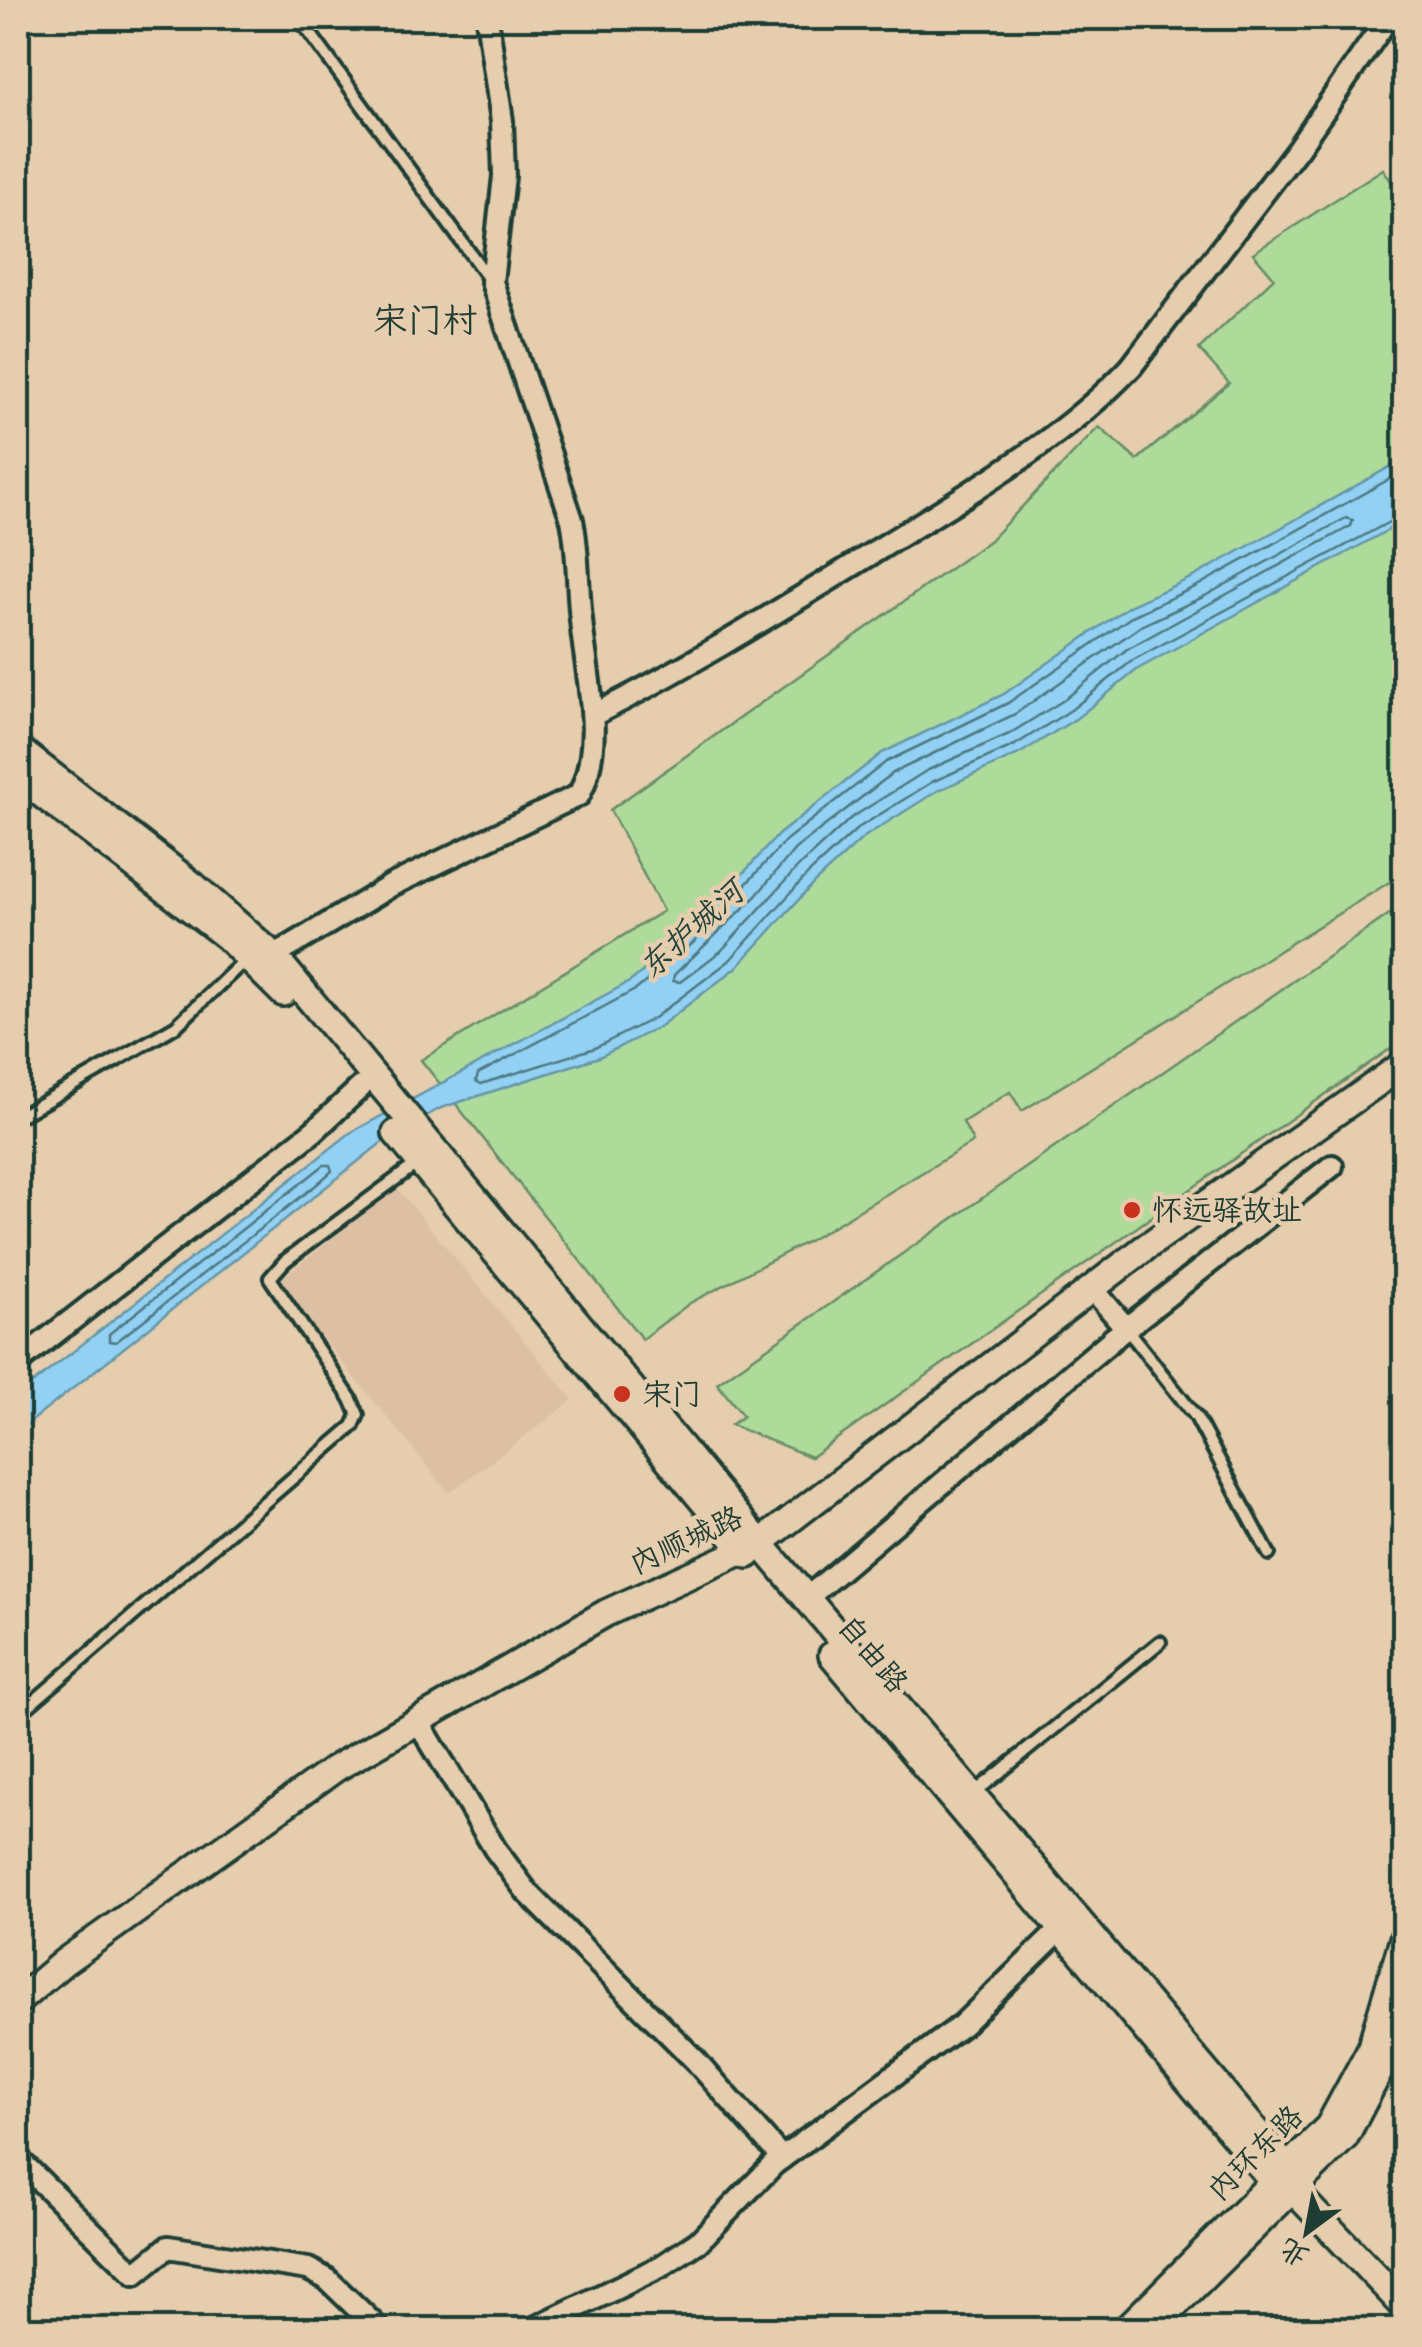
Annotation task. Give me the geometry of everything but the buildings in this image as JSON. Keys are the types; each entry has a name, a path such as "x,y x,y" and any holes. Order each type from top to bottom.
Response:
{"street":[{"path":"261,956 392,886 580,795 590,775 593,716 572,520 492,282 504,176 502,121 487,18"},
{"path":"593,716 685,669 948,506 1104,396 1131,367 1286,164 1388,18"},
{"path":"18,749 194,884 261,956"},
{"path":"18,776 261,956"},
{"name":"自由路","path":"261,956 418,1151 1285,2181 1404,2306"},
{"name":"内顺城路","path":"18,2001 64,1962 336,1768 606,1612 753,1547 1092,1288 1404,1064"},
{"path":"18,1362 314,1130 372,1093"},
{"path":"806,1598 1126,1328 1332,1166"},
{"path":"1092,1288 1126,1328"},
{"name":"自由路","path":"753,1547 806,1598 972,1795 1068,1922"},
{"path":"418,1721 495,1850 526,1892 696,2060 782,2158"},
{"path":"530,2330 660,2268 698,2242 782,2158 962,2025 1068,1922"},
{"name":"内环东路","path":"1150,2330 1285,2181 1329,2126 1370,2050 1404,1936"},
{"name":"内环东路","path":"1125,2330 1354,2121 1387,2057 1404,2000"},
{"path":"18,2159 135,2274 168,2247 308,2269 327,2279 380,2330"}],"lane":[{"path":"299,18 492,282"},
{"path":"18,1118 176,1026 261,956"},
{"path":"18,1715 353,1426 358,1416 352,1399 270,1278 285,1261 418,1151"},
{"path":"1126,1328 1196,1417 1269,1554"},
{"path":"972,1795 1160,1642"}],"shaded area":[{"path":"397,1188 573,1400 449,1493 277,1282"}],"green space":[{"path":"1383,169 1391,181 1404,175 1404,873 1022,1111 1010,1092 963,1122 973,1142 810,1240 690,1303 642,1339 421,1060 663,911 610,810 989,541 1099,427 1137,460 1229,383 1199,349 1274,278 1253,253"},
{"path":"1404,904 1404,1039 811,1457 731,1425 743,1416 717,1383"}],"water":[{"path":"1404,459 1404,521 1138,669 1077,718 1019,754 937,791 864,837 815,882 736,968 659,1027 599,1057 441,1108 390,1136 18,1432 18,1395 350,1133 631,981 686,936 779,834 882,753 1004,694 1129,606 1193,577"}],"place":[{"name":"怀远驿故址","path":"1132,1210"},
{"name":"宋门","path":"622,1394"}],"district":[{"name":"宋门村","path":"425,320"}],"water label":[{"name":"东护城河","path":"691,929"}]}
